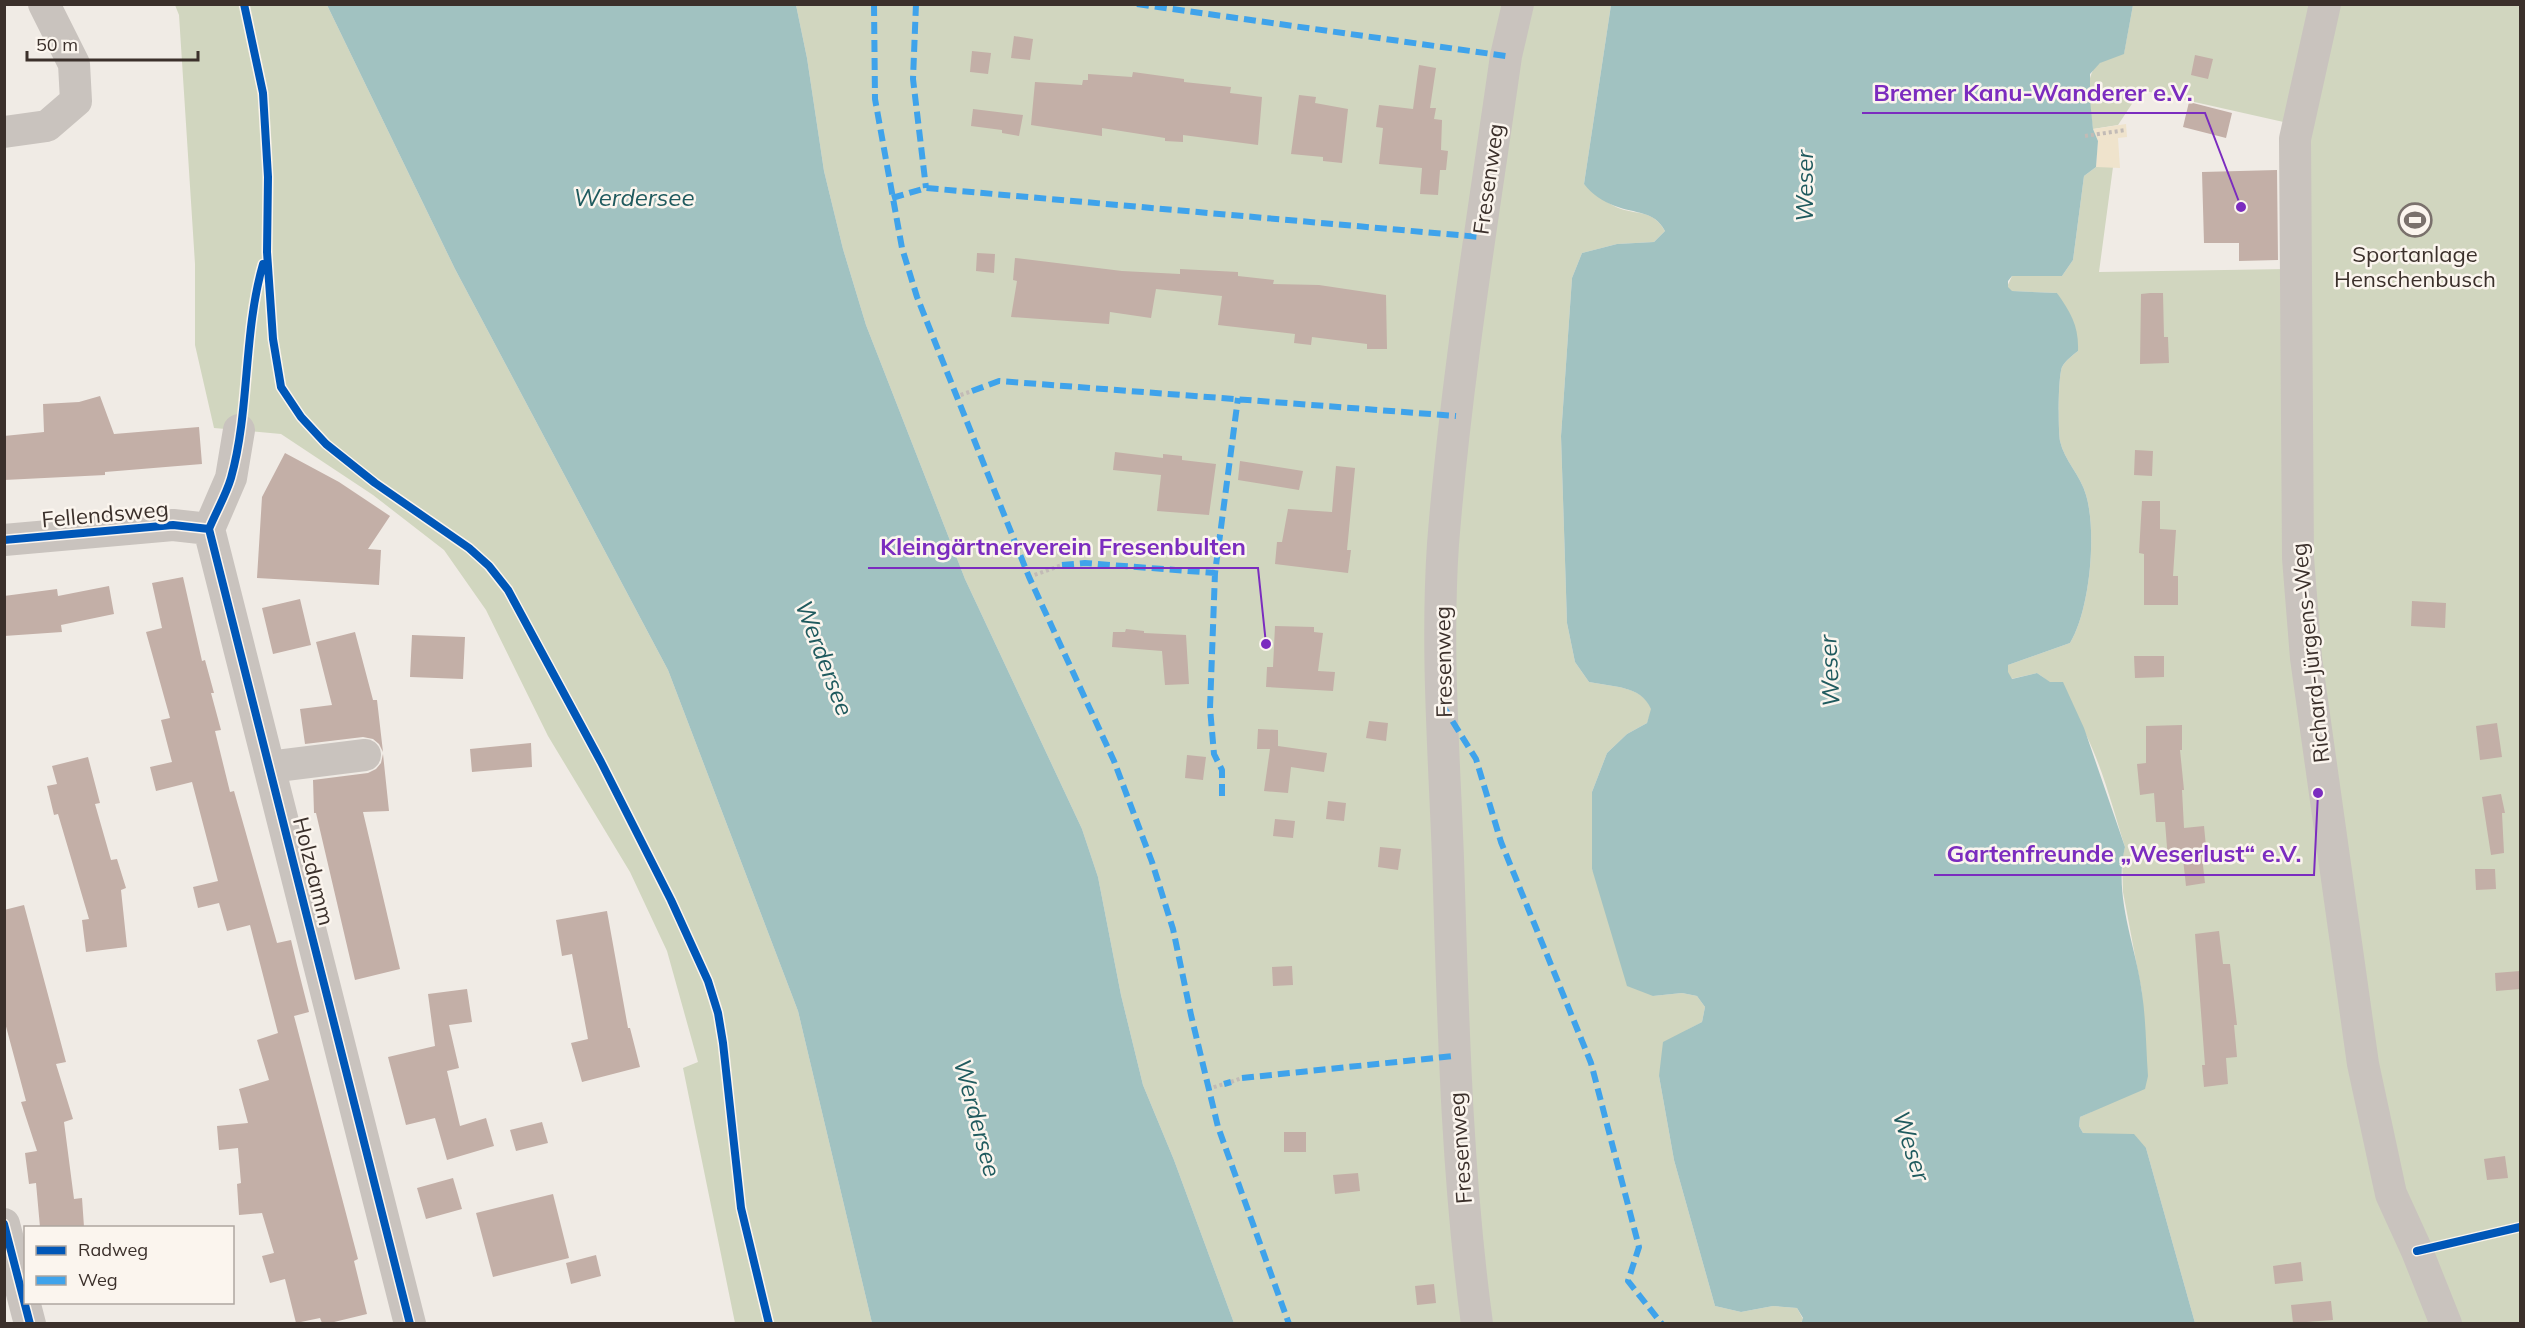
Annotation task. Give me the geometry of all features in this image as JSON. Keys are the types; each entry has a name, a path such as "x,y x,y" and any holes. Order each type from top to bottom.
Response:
{"street":[{"path":"4,132 47,126 76,101 74,64 44,4"},
{"name":"Fresenweg","path":"1477,1323 1466,1239 1454,1056 1443,706 1443,547 1459,376 1506,56 1518,4"},
{"name":"Richard-Jürgens-Weg","path":"2325,4 2295,139 2298,558 2306,658 2328,827 2368,1086 2391,1194 2446,1323"},
{"path":"209,529 231,478 239,430"},
{"name":"Fellendsweg","path":"4,540 173,525 209,529"},
{"name":"Holzdamm","path":"209,529 410,1323"},
{"path":"269,766 365,755"},
{"path":"4,1224 24,1300"},
{"path":"25,1304 30,1323"}],"path":[{"path":"2085,136 2126,130"},
{"path":"955,398 972,391"},
{"path":"1029,577 1062,565"},
{"path":"1231,1082 1242,1078"},
{"path":"1208,1089 1224,1084"}],"green space":[{"path":"175,5 327,5 455,269 668,670 798,1011 872,1323 735,1323 683,1068 698,1062 667,951 630,872 548,736 486,610 444,550 373,495 281,434 214,428 195,345 195,264 179,15"},
{"path":"796,5 1611,5 1584,184 1616,207 1655,219 1665,231 1654,242 1617,244 1582,253 1572,278 1561,436 1567,623 1575,662 1589,682 1633,691 1641,695 1652,709 1647,723 1627,734 1607,753 1592,792 1592,869 1653,996 1682,993 1697,996 1705,1007 1702,1022 1687,1030 1659,1076 1674,1160 1715,1306 1741,1312 1773,1306 1797,1308 1803,1319 1801,1323 1234,1323 1174,1160 1143,1085 1121,995 1098,877 1082,829 965,579 866,325 843,249 824,171 807,58"},
{"path":"2133,5 2319,5 2292,124 2141,90 2118,125 2093,129 2089,103 2091,75 2101,62 2124,53"},
{"path":"2339,5 2520,5 2520,1323 2195,1323 2146,1148 2097,1134 2083,1133 2079,1126 2080,1117 2091,1112 2143,1020 2142,993 2123,892 2122,859 2125,847 2094,752 2070,707 2055,688 2037,673 2011,679 2007,672 2008,665 2070,643 2077,629 2087,591 2091,549 2091,529 2086,495 2065,455 2059,435 2062,367 2078,351 2057,293 2011,291 2007,287 2012,276 2062,276 2073,260 2084,176 2096,167 2113,167 2099,272 2288,269 2309,291 2311,125"}],"sand":[{"path":"2126,124 2127,137 2118,138 2120,168 2096,167 2098,141 2093,129"}],"water":[{"name":"Werdersee","path":"327,5 796,5 807,58 824,171 843,249 866,325 965,579 1082,829 1098,877 1121,995 1143,1085 1174,1160 1234,1323 872,1323 798,1011 668,670 455,269"},
{"name":"Weser","path":"1611,5 2133,5 2124,54 2100,63 2090,74 2093,129 2098,141 2096,167 2084,176 2073,260 2062,276 2012,276 2008,281 2008,287 2012,291 2057,293 2075,327 2078,351 2065,363 2061,373 2059,435 2065,455 2086,495 2091,529 2091,549 2087,591 2077,629 2070,643 2008,665 2008,672 2012,679 2037,673 2050,682 2063,682 2084,728 2125,847 2122,884 2142,993 2148,1076 2145,1089 2080,1117 2079,1126 2083,1133 2134,1134 2146,1148 2195,1323 1801,1324 1803,1318 1797,1308 1773,1306 1741,1312 1715,1306 1674,1160 1659,1076 1663,1042 1702,1022 1705,1007 1697,996 1682,993 1653,996 1627,986 1592,869 1592,792 1607,753 1627,734 1647,723 1651,709 1640,695 1633,691 1589,682 1575,662 1567,623 1561,436 1572,278 1582,253 1617,244 1654,242 1665,231 1661,224 1650,216 1622,209 1606,202 1584,184"}],"building":[{"path":"1014,36 1033,39 1030,60 1011,58"},
{"path":"972,51 991,53 988,74 970,72"},
{"path":"2195,55 2213,59 2208,79 2191,75"},
{"path":"1419,65 1436,68 1430,108 1436,108 1434,119 1442,120 1441,150 1448,151 1446,170 1440,170 1438,195 1420,194 1422,168 1379,164 1383,128 1376,127 1379,105 1413,109"},
{"path":"1133,72 1184,79 1184,82 1231,87 1230,93 1262,97 1258,145 1183,135 1183,142 1165,141 1165,138 1102,128 1102,136 1031,125 1035,82 1082,85 1083,80 1088,80 1088,74 1132,77"},
{"path":"1299,95 1316,97 1315,103 1348,109 1342,163 1323,161 1323,157 1291,154"},
{"path":"2189,102 2232,113 2226,138 2183,127"},
{"path":"973,109 1023,115 1019,136 1002,133 1002,130 971,126"},
{"path":"2277,170 2278,260 2239,261 2239,243 2204,243 2202,172"},
{"path":"977,253 995,254 994,273 976,271"},
{"path":"1015,258 1122,271 1180,274 1180,269 1238,272 1238,276 1274,280 1273,284 1319,285 1386,295 1387,349 1367,349 1367,344 1312,337 1311,345 1294,343 1295,334 1218,325 1222,296 1156,289 1151,318 1110,312 1109,324 1011,317 1017,281 1013,280"},
{"path":"2163,293 2164,337 2168,337 2169,363 2140,364 2141,294"},
{"path":"100,396 114,434 199,427 202,464 105,472 105,475 4,480 4,436 44,432 43,404 79,402"},
{"path":"2135,450 2153,451 2152,476 2134,475"},
{"path":"1115,452 1163,458 1163,454 1182,456 1182,460 1216,464 1209,515 1157,511 1161,475 1113,470"},
{"path":"285,453 339,482 390,516 368,549 381,550 379,585 257,578 262,497"},
{"path":"1240,461 1303,471 1299,490 1238,480"},
{"path":"1336,466 1355,468 1347,550 1351,550 1348,573 1275,564 1277,542 1282,542 1288,509 1332,512"},
{"path":"2142,501 2160,501 2160,529 2176,530 2173,576 2178,576 2178,605 2144,605 2144,554 2139,553"},
{"path":"183,577 202,661 205,660 214,693 211,693 221,730 215,731 230,792 234,791 277,943 291,940 309,1012 294,1016 358,1259 354,1261 367,1314 330,1323 322,1323 320,1318 296,1323 285,1279 270,1283 262,1256 274,1253 262,1213 239,1215 237,1184 241,1183 238,1148 219,1150 217,1126 248,1123 239,1089 269,1080 257,1040 278,1033 250,925 227,931 219,903 198,908 193,887 218,881 192,782 156,791 150,767 172,762 161,720 170,718 146,632 162,628 152,583"},
{"path":"109,586 114,614 61,625 62,632 4,636 4,596 57,589 58,596"},
{"path":"300,599 311,645 273,654 262,608"},
{"path":"2412,601 2446,603 2445,628 2411,626"},
{"path":"1275,626 1314,627 1314,632 1323,633 1318,671 1335,672 1333,691 1266,687 1267,667 1273,667"},
{"path":"1126,629 1144,631 1144,633 1186,635 1189,684 1165,685 1162,651 1112,647 1113,632 1125,632"},
{"path":"355,632 373,700 377,700 383,752 373,739 363,737 305,744 300,709 332,705 316,642"},
{"path":"412,635 465,637 463,679 410,677"},
{"path":"2134,656 2164,656 2164,677 2135,678"},
{"path":"1369,721 1388,723 1386,741 1366,738"},
{"path":"2497,723 2502,757 2480,760 2476,726"},
{"path":"2182,725 2182,750 2180,750 2184,790 2182,790 2184,828 2204,826 2207,857 2202,857 2205,883 2186,886 2183,859 2168,860 2165,822 2156,822 2154,793 2140,795 2137,764 2146,763 2146,726"},
{"path":"1258,729 1278,730 1278,746 1327,753 1324,772 1291,767 1288,793 1264,791 1270,749 1257,749"},
{"path":"531,743 532,767 472,772 470,749"},
{"path":"383,754 389,811 363,812 400,969 355,980 316,813 314,813 313,780 368,773 381,763"},
{"path":"1187,755 1206,757 1203,780 1185,778"},
{"path":"88,757 100,803 95,804 111,860 117,859 126,888 121,890 127,947 86,952 82,920 89,919 58,814 54,815 47,786 57,784 52,766"},
{"path":"2501,794 2505,813 2502,813 2504,853 2491,855 2482,797"},
{"path":"1328,801 1346,803 1344,821 1326,819"},
{"path":"1275,819 1295,821 1293,838 1273,836"},
{"path":"1380,847 1401,849 1398,870 1378,867"},
{"path":"2475,869 2495,869 2496,889 2476,890"},
{"path":"24,905 66,1062 56,1064 73,1119 64,1122 74,1199 82,1198 84,1226 40,1226 36,1183 29,1184 25,1153 37,1151 21,1102 26,1101 4,1019 4,910"},
{"path":"607,911 628,1028 630,1028 640,1067 582,1082 571,1043 588,1039 572,954 562,956 556,920"},
{"path":"2219,931 2223,964 2230,964 2237,1025 2234,1025 2237,1057 2226,1058 2228,1084 2204,1087 2202,1065 2205,1065 2195,934"},
{"path":"1292,966 1293,985 1273,986 1272,967"},
{"path":"2520,971 2520,989 2496,991 2495,973"},
{"path":"467,989 472,1022 449,1025 459,1068 447,1071 460,1126 486,1118 494,1146 447,1160 435,1118 406,1125 388,1057 435,1046 428,994"},
{"path":"542,1122 548,1143 516,1151 510,1130"},
{"path":"1284,1132 1306,1132 1306,1152 1284,1152"},
{"path":"2505,1156 2508,1178 2487,1180 2484,1159"},
{"path":"1358,1173 1360,1191 1335,1194 1333,1175"},
{"path":"453,1178 462,1209 426,1219 417,1188"},
{"path":"553,1194 569,1258 493,1277 476,1213"},
{"path":"596,1255 601,1276 571,1284 566,1263"},
{"path":"2301,1262 2303,1281 2275,1284 2273,1266"},
{"path":"1434,1284 1436,1303 1417,1305 1415,1286"},
{"path":"2331,1301 2333,1320 2293,1323 2291,1305"}],"marked path":[{"path":"874,4 875,99 902,248 917,297 1029,577 1114,761 1152,862 1173,929 1218,1127 1289,1324"},
{"path":"916,4 913,79 926,188"},
{"path":"1137,4 1506,56"},
{"path":"892,198 926,188 1480,237"},
{"path":"972,391 999,381 1456,416"},
{"path":"1222,796 1222,770 1214,754 1210,708 1215,573 1238,398"},
{"path":"1062,565 1085,563 1215,573"},
{"path":"1443,706 1476,759 1501,842 1591,1063 1639,1247 1628,1281 1662,1324"},
{"path":"1242,1078 1454,1056"},
{"path":"1224,1084 1231,1082"}],"cycle path":[{"path":"244,4 263,93 268,177 267,252 273,339 281,387 301,417 326,444 375,483 469,548 489,566 508,590 601,762 671,900 708,981 718,1013 741,1208 769,1324"},
{"path":"263,264 252,317 237,452 229,484 209,529 410,1324"},
{"path":"4,540 173,525 209,529"},
{"path":"4,1224 24,1301"},
{"path":"2417,1251 2520,1227"},
{"path":"25,1304 30,1324"}],"place":[{"name":"Bremer Kanu-Wanderer e.V.","path":"2241,207"},
{"name":"Sportanlage Henschenbusch","path":"2415,220"},
{"name":"Kleingärtnerverein Fresenbulten","path":"1266,644"},
{"name":"Gartenfreunde „Weserlust“ e.V.","path":"2318,793"}]}
